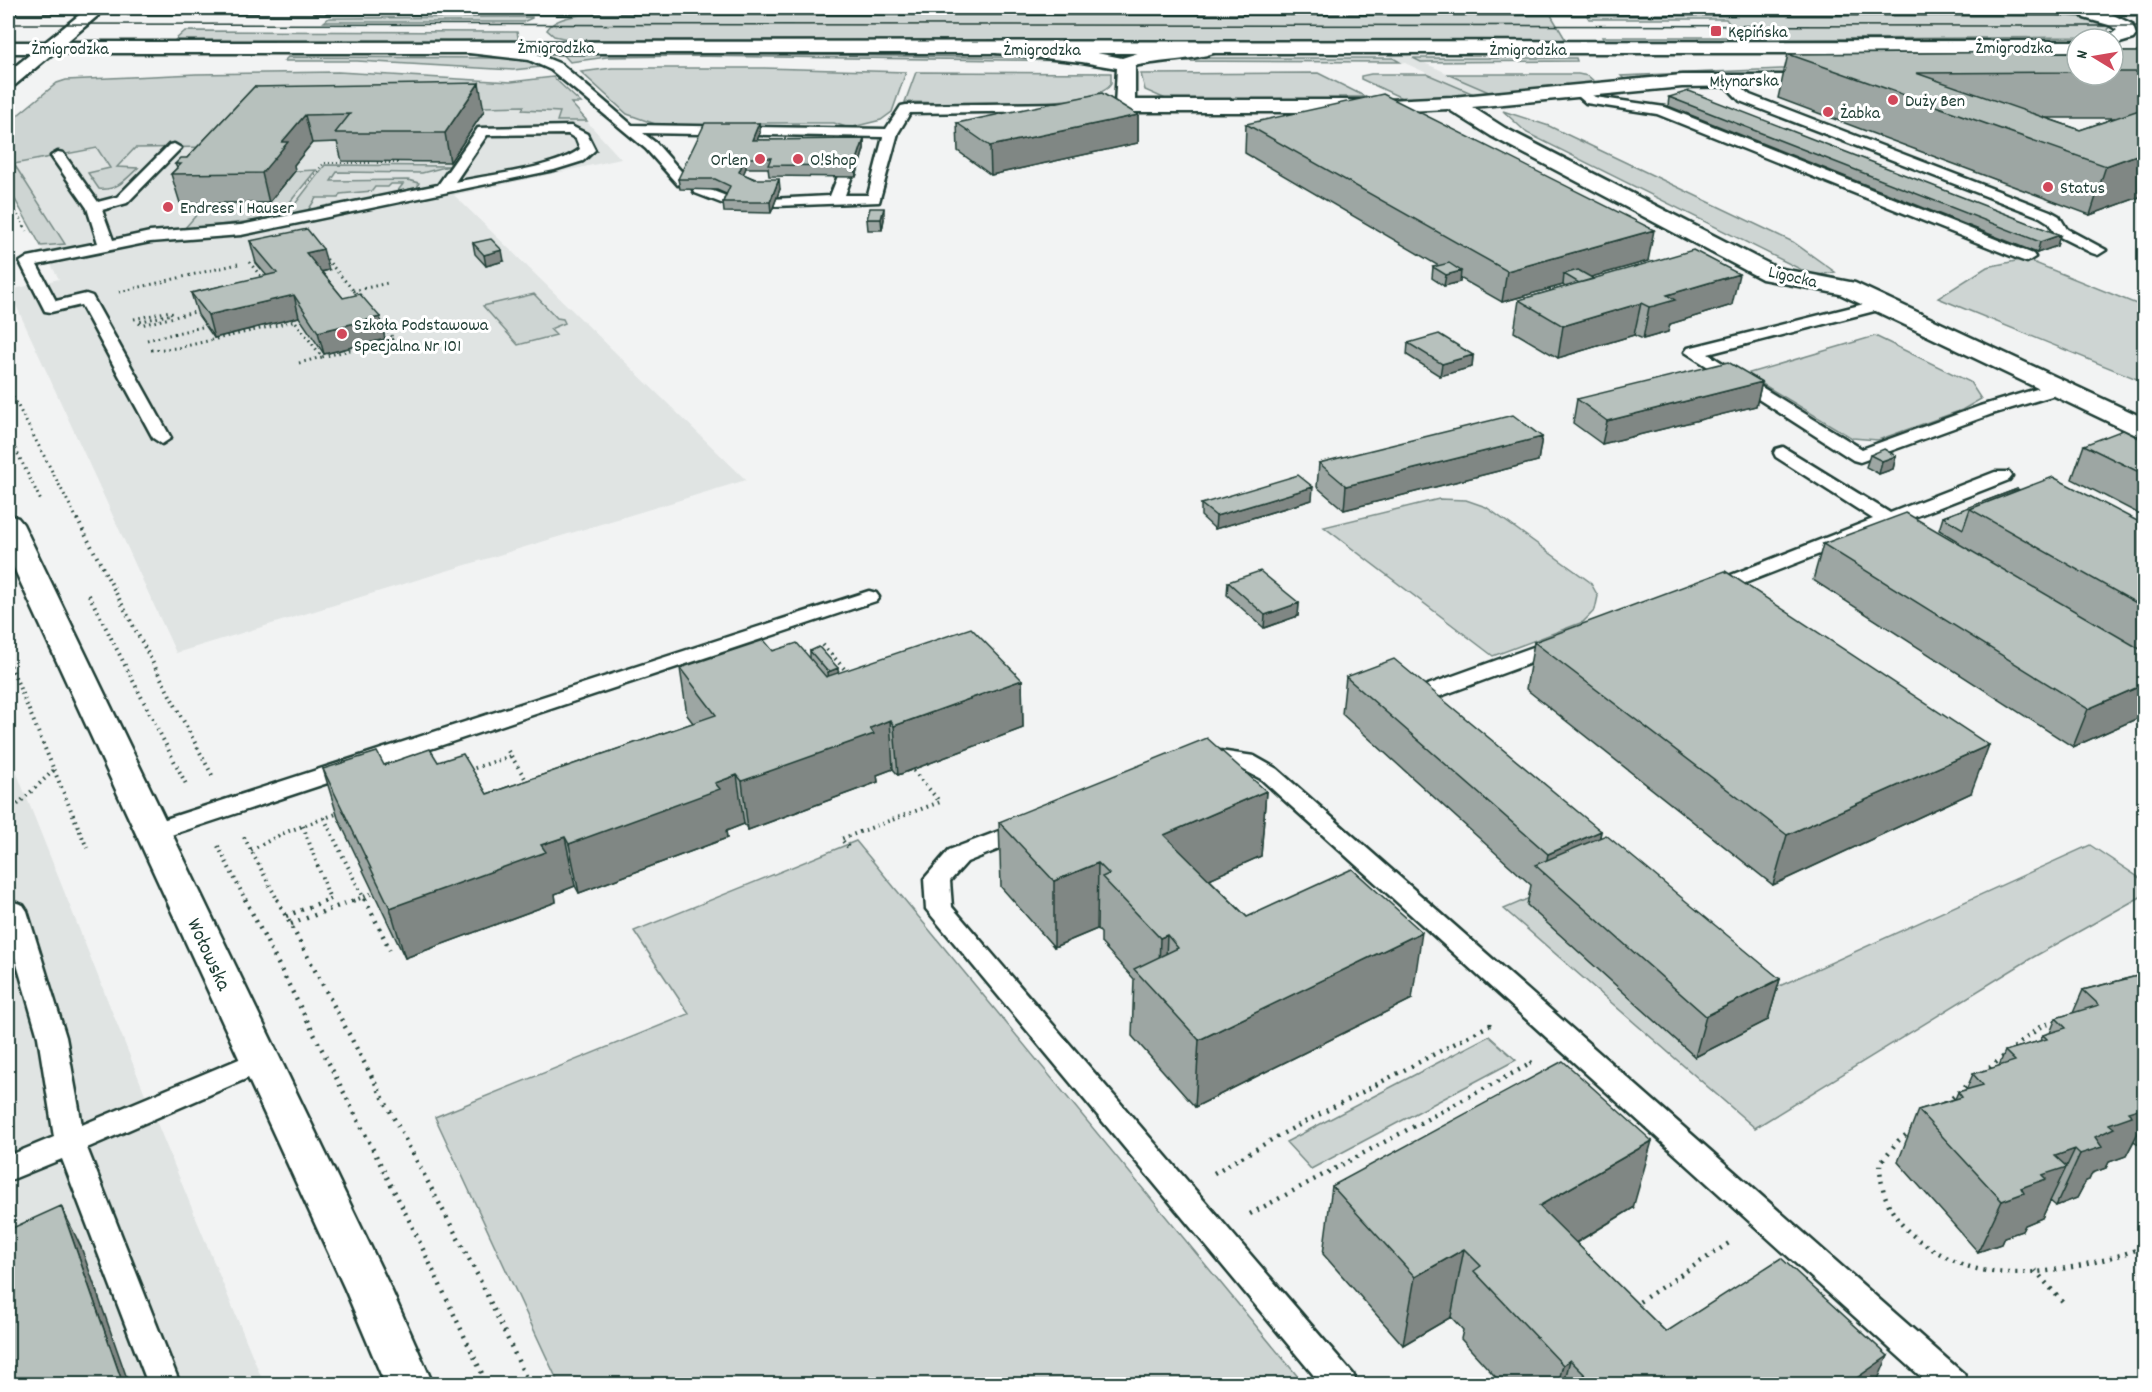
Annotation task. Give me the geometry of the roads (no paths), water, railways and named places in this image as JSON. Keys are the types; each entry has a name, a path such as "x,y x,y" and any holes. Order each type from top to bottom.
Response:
{"main road":[{"name":"Żmigrodzka","path":"8,8 2145,9"},
{"path":"8,81 98,8"},
{"path":"557,47 535,40 529,29 539,21 559,14 610,9"},
{"path":"2061,9 2102,16 2125,27"},
{"name":"Żmigrodzka","path":"8,48 557,47 1211,50 2065,47"},
{"path":"2125,48 2143,48"},
{"path":"1003,49 1082,56 1124,64 1147,56 1211,50"},
{"name":"Młynarska","path":"1124,64 1126,70 1115,106 1309,108 1452,103 1578,90 1727,80 1845,79"},
{"name":"Ligocka","path":"1452,103 1498,132 1770,274 1847,288 2145,429"},
{"name":"Wołowska","path":"8,524 368,1289 409,1384"}],"lane":[{"path":"456,48 532,56 552,65 572,79 651,146 683,182"},
{"path":"1727,80 1745,98 2045,214 2054,219 2061,232 2098,250"},
{"path":"1578,90 1591,100 1660,110 2027,257"},
{"path":"775,202 874,200 891,134 897,120 906,109 1078,107"},
{"path":"629,129 891,134"},
{"path":"162,438 86,299 51,307 28,262 150,237 241,230 443,189 549,167 578,158 588,150 582,137 571,130 483,131 443,189"},
{"path":"854,149 856,133"},
{"path":"94,207 122,201 174,148"},
{"path":"58,156 94,207 107,245"},
{"path":"836,199 845,176"},
{"path":"700,190 729,202"},
{"path":"1884,304 1694,352 1860,456 1986,410 2059,388"},
{"path":"1831,438 1783,453 1888,520"},
{"path":"1687,599 2002,476"},
{"path":"153,832 869,597"},
{"path":"1419,696 1576,639"},
{"path":"1174,769 1206,756 1246,761 1269,774 1952,1384"},
{"path":"1055,817 958,855 937,879 939,909 1341,1384"},
{"path":"14,911 52,1037 70,1142 164,1384"},
{"path":"8,1169 261,1061"}],"tram line":[{"path":"8,24 2144,26"}],"place":[{"name":"Kępińska","path":"1716,31"},
{"name":"Duży Ben","path":"1893,100"},
{"name":"Żabka","path":"1828,112"},
{"name":"Orlen","path":"760,159"},
{"name":"O!Shop","path":"798,159"},
{"name":"Status","path":"2048,187"},
{"name":"Endress i Hauser","path":"168,207"},
{"name":"Szkoła Podstawowa Specjalna Nr 101","path":"342,334"}]}
